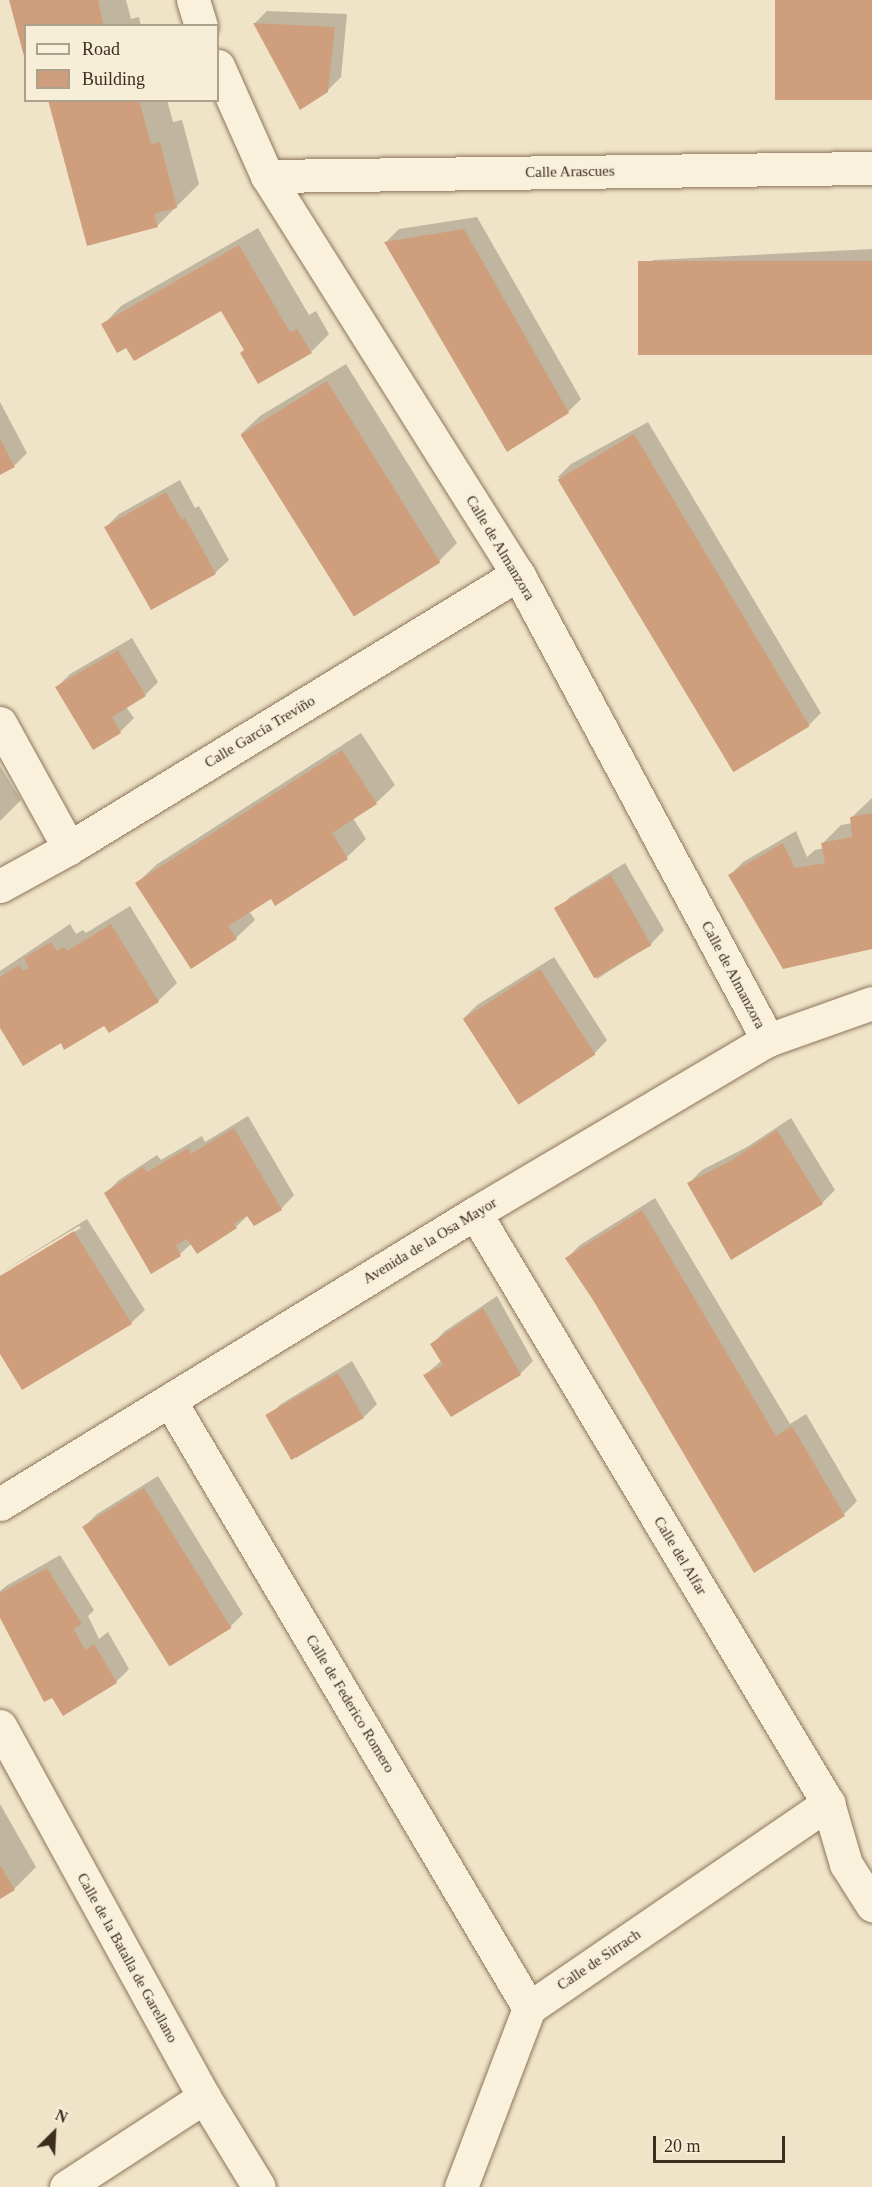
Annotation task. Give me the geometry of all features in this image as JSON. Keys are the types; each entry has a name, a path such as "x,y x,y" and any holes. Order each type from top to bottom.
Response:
{"street":[{"path":"193,0 200,24"},
{"name":"Calle de Almanzora","path":"219,68 267,176 518,574 768,1040"},
{"name":"Calle Arascues","path":"267,176 872,168"},
{"name":"Calle García Treviño","path":"0,886 69,849 518,574"},
{"path":"0,723 69,849"},
{"name":"Avenida de la Osa Mayor","path":"0,1504 475,1214 768,1040 872,1003"},
{"name":"Calle del Alfar","path":"475,1214 828,1803 846,1864 872,1905"},
{"name":"Calle de Federico Romero","path":"170,1401 529,2008"},
{"name":"Calle de la Batalla de Garellano","path":"0,1726 204,2097 259,2187"},
{"name":"Calle de Sirrach","path":"529,2008 828,1803"},
{"path":"461,2187 529,2008"},
{"path":"66,2187 204,2097"}],"building":[{"path":"9,0 98,0 104,24 24,24 24,56"},
{"path":"775,0 872,0 872,100 775,100"},
{"path":"253,23 335,27 328,92 300,110"},
{"path":"49,102 140,102 151,144 160,142 177,208 154,214 158,227 87,246"},
{"path":"464,229 569,413 507,452 384,242"},
{"path":"239,245 290,332 297,329 312,353 258,384 240,353 244,350 221,311 134,361 126,348 117,353 101,324"},
{"path":"638,261 872,261 872,355 638,355"},
{"path":"327,381 440,562 354,617 240,435"},
{"path":"634,434 810,726 733,772 558,480"},
{"path":"0,439 15,467 0,475"},
{"path":"166,492 182,520 185,518 216,574 151,610 104,527"},
{"path":"118,650 146,696 112,717 121,733 93,750 55,687"},
{"path":"342,750 377,804 332,833 348,859 275,906 271,899 228,926 237,939 191,969 135,883"},
{"path":"872,813 872,949 783,969 728,875 783,843 795,868 825,863 821,843 852,837 850,817"},
{"path":"611,875 652,945 594,978 554,908"},
{"path":"111,924 159,1002 109,1033 104,1026 64,1050 61,1043 23,1066 0,1028 0,977 19,965 23,971 29,968 24,958 51,942 57,951 64,947 67,951"},
{"path":"540,969 596,1055 518,1105 463,1019"},
{"path":"234,1128 282,1210 254,1226 247,1216 234,1224 237,1228 197,1254 187,1239 176,1245 181,1256 151,1274 104,1193 143,1167 147,1172 188,1148 191,1154"},
{"path":"777,1130 823,1204 731,1260 687,1183 732,1160"},
{"path":"642,1210 776,1436 792,1426 845,1516 754,1573 593,1300 565,1258"},
{"path":"74,1231 132,1324 22,1390 0,1354 0,1276"},
{"path":"483,1308 521,1375 451,1417 423,1375 443,1365 430,1344"},
{"path":"338,1373 364,1418 291,1460 265,1415"},
{"path":"144,1488 231,1628 170,1667 82,1527"},
{"path":"47,1568 82,1624 74,1629 85,1650 94,1644 117,1683 63,1716 52,1698 44,1702 0,1618 0,1593"},
{"path":"0,1865 15,1890 0,1899"}]}
